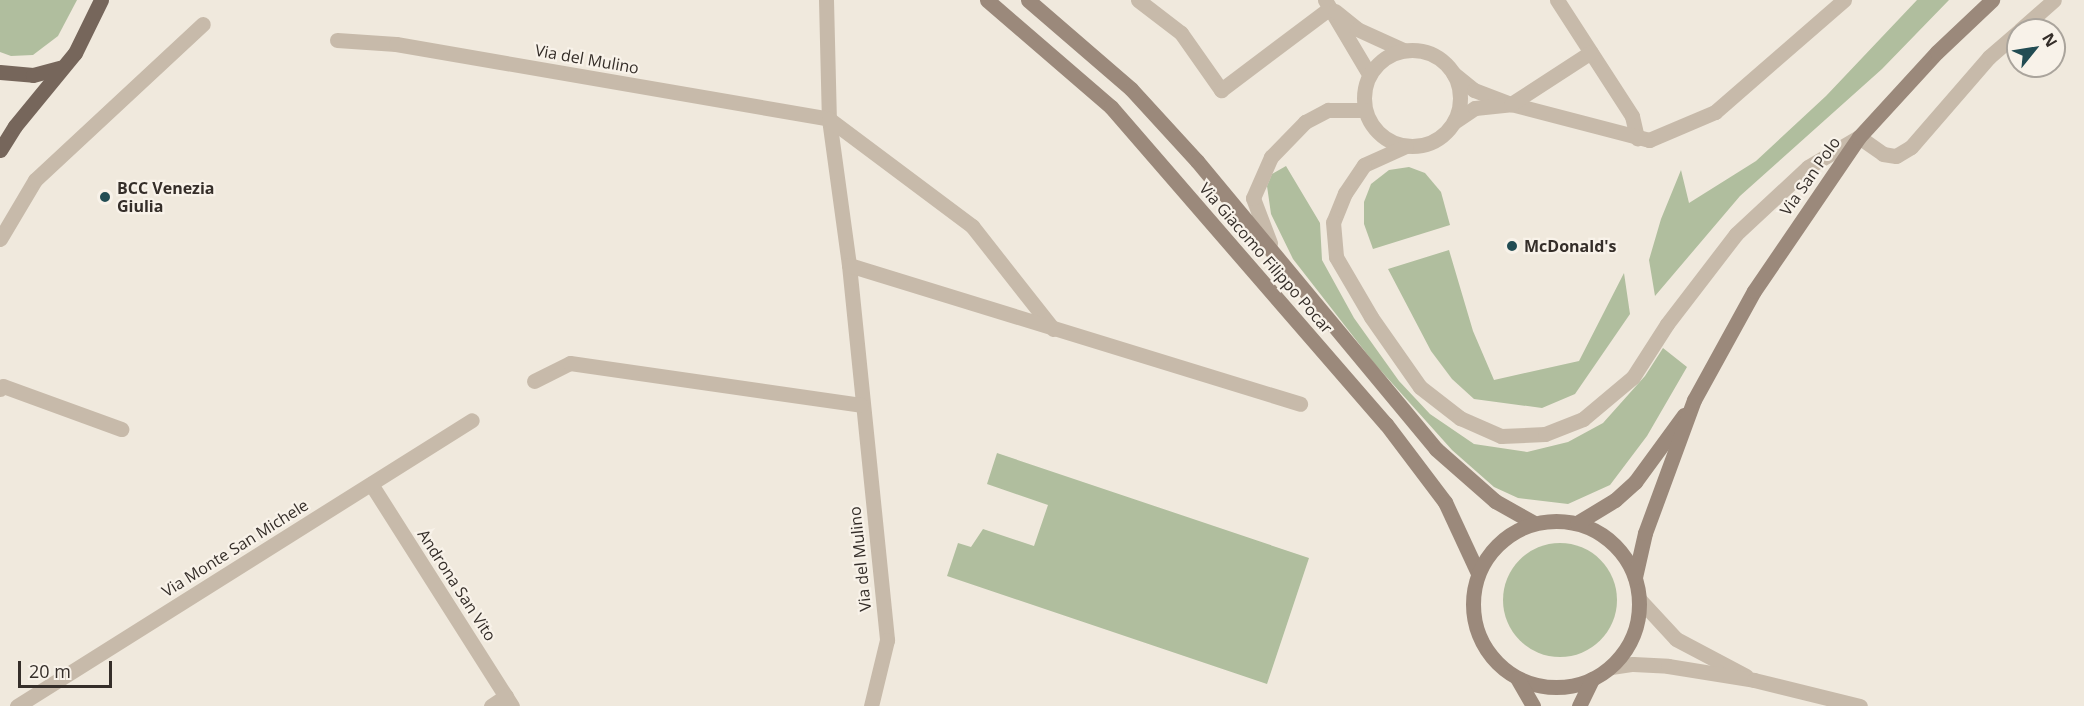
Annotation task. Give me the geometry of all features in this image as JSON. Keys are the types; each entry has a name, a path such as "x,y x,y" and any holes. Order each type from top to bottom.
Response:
{"main road":[{"path":"0,150 81,43 101,0"},
{"name":"Via Giacomo Filippo Pocar","path":"987,0 1111,107 1386,424 1445,502 1478,573"},
{"name":"Via Giacomo Filippo Pocar","path":"1028,0 1131,89 1286,269 1436,449 1495,501 1534,523"},
{"name":"Via San Polo","path":"1577,523 1616,500 1635,482 1694,400 1754,291 1859,137 1937,52 1992,0"},
{"path":"0,72 33,75 60,68"},
{"name":"Via San Polo","path":"1635,577 1645,533 1694,400"},
{"name":"Via San Polo","path":"1517,678 1541,686 1567,687 1592,680 1611,667 1627,647 1637,624 1639,599 1635,577 1613,543 1577,523 1534,523 1511,533 1491,550 1478,573 1473,613 1478,633 1487,651 1517,678 1533,706"},
{"name":"Via San Polo","path":"1579,706 1592,680"}],"street":[{"name":"Via del Mulino","path":"826,0 829,119 849,266 861,405 887,640 871,706"},
{"path":"1138,0 1181,33 1221,90 1328,4"},
{"path":"1557,0 1632,116 1637,138"},
{"path":"1328,4 1357,29 1403,50 1432,54 1474,90 1511,104 1649,140 1715,112 1844,0"},
{"path":"2034,18 2054,0"},
{"path":"1328,4 1370,74"},
{"path":"0,239 35,180 203,24"},
{"name":"Via del Mulino","path":"337,40 396,44 829,119 972,226 1053,329"},
{"path":"1591,52 1511,104 1474,108 1428,144 1406,146 1364,165 1344,193 1333,222 1336,256 1371,317 1420,387 1460,418 1501,436 1545,434 1583,419 1633,377 1667,324 1736,234 1808,167 1859,137 1883,154 1896,156 1911,147 1989,57 2006,42"},
{"path":"1403,50 1378,63 1370,74 1365,85 1364,110 1380,135 1406,146"},
{"path":"1453,73 1460,98 1454,122"},
{"name":"Via Giacomo Filippo Pocar","path":"1286,269 1263,232 1253,198 1271,157 1305,122 1328,110 1364,110"},
{"path":"849,266 1300,404"},
{"path":"534,381 570,363 861,405"},
{"path":"1,385 121,429"},
{"name":"Via Monte San Michele","path":"17,706 472,420"},
{"name":"Androna San Vito","path":"371,484 509,701"},
{"path":"1639,599 1676,639 1754,680"},
{"path":"1611,667 1668,666 1754,680 1860,706"},
{"path":"491,706 509,701"}],"green space":[{"path":"0,0 77,0 58,36 33,55 11,56 0,52"},
{"path":"1917,0 1949,0 1882,69 1740,196 1655,296 1649,260 1661,219 1681,170 1689,203 1756,161 1826,96"},
{"path":"1286,166 1320,223 1322,260 1354,318 1399,381 1430,414 1474,444 1527,452 1568,442 1603,423 1645,376 1663,348 1687,367 1647,436 1610,485 1568,504 1518,498 1494,487 1452,450 1374,363 1293,259 1271,214 1267,186 1272,174"},
{"path":"1409,167 1425,173 1441,192 1450,225 1373,249 1364,224 1364,202 1371,184 1389,170"},
{"path":"1449,250 1473,331 1494,380 1579,361 1624,273 1630,314 1575,394 1542,408 1474,399 1452,379 1431,351 1388,269"},
{"path":"997,453 1309,558 1267,684 947,576 958,543 971,547 983,529 1034,546 1048,505 987,484"},
{"path":"1560,543 1582,548 1600,560 1612,578 1617,600 1612,622 1600,640 1582,652 1560,657 1538,652 1520,640 1508,622 1503,600 1508,578 1520,560 1538,548"}],"place":[{"name":"BCC Venezia Giulia","path":"105,197"},
{"name":"McDonald's","path":"1512,246"}]}
